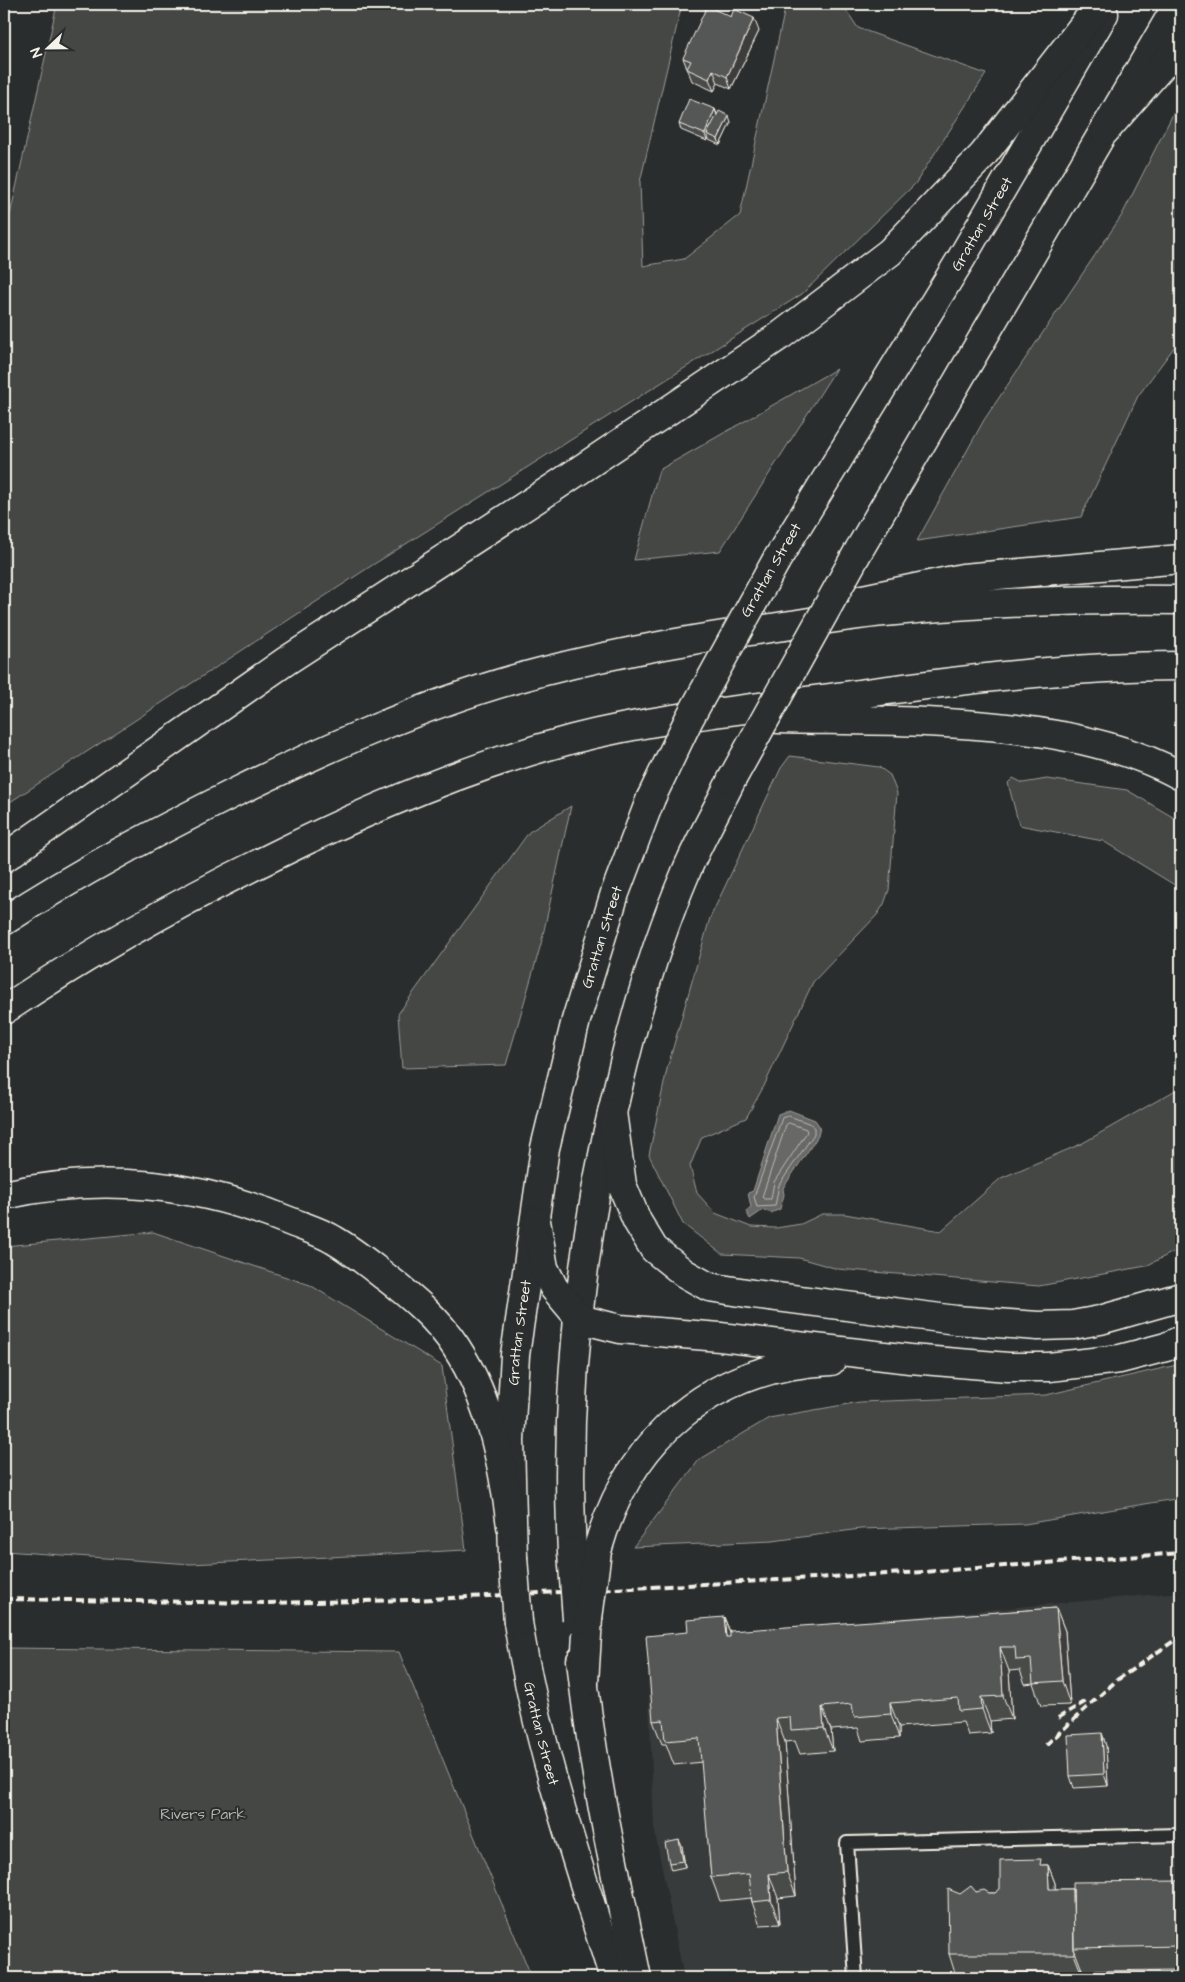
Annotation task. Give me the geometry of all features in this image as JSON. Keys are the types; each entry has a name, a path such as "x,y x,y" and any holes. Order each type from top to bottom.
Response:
{"main road":[{"path":"4,858 286,661 556,486 781,334 890,252 983,155 1100,4"},
{"name":"Grattan Street","path":"614,1978 543,1748 532,1705 518,1622 511,1526 510,1440 515,1354 545,1148 576,1020 615,893 651,798 689,719 776,561 950,276 1110,4"},
{"path":"637,1978 602,1804 584,1683 584,1552 568,1461 572,1381 582,1276 600,1162 639,1002 686,872 732,779 859,550 1178,4"},
{"path":"1105,131 1181,44"},
{"path":"674,642 738,625 963,578 1181,559"},
{"path":"4,921 96,865 186,817 278,772 368,733 465,695 512,680 611,654 674,642 893,611 1119,600 1181,600"},
{"path":"4,1010 123,935 212,887 338,825 412,792 480,767 538,749 627,726 993,676 1127,666 1181,666"},
{"path":"627,726 765,718 956,724 1077,738 1149,760 1181,776"},
{"path":"612,1112 622,1186 637,1221 654,1248 684,1273 709,1286 754,1294 956,1320 1038,1326 1074,1325 1100,1320 1181,1297"},
{"path":"4,1195 55,1185 146,1184 230,1199 261,1209 333,1239 396,1285 435,1318 457,1348 494,1430 511,1526"},
{"path":"536,1220 544,1268 554,1288 578,1317 585,1321 620,1329 720,1337 910,1359 1008,1367 1049,1367 1120,1360 1166,1347 1181,1340"},
{"path":"584,1552 642,1456 668,1424 689,1407 711,1393 773,1368 812,1362 910,1359"}],"lane":[{"path":"856,1978 847,1843 1181,1835"}],"shaded area":[{"path":"1181,1592 1181,1978 684,1978 654,1828 647,1648 759,1631"}],"green space":[{"path":"57,4 682,4 640,182 643,266 684,259 740,215 786,4 842,4 858,28 986,74 915,184 802,294 371,566 4,806 4,242"},
{"path":"1181,98 1181,338 1138,396 1081,517 917,541 984,420 1122,215"},
{"path":"836,369 720,551 634,560 659,470"},
{"path":"790,756 879,767 890,775 897,793 889,890 884,904 877,915 813,982 764,1086 746,1118 702,1137 690,1166 697,1193 715,1213 751,1227 776,1228 801,1224 822,1214 845,1214 941,1231 1001,1178 1081,1144 1181,1087 1181,1248 1146,1266 1039,1286 838,1269 799,1258 722,1254 683,1224 649,1155 667,1069 710,918 781,768"},
{"path":"1013,778 1023,783 1047,779 1127,790 1181,822 1181,889 1103,841 1019,825 1008,783"},
{"path":"571,806 541,944 506,1065 402,1068 398,1014 529,832"},
{"path":"153,1232 310,1285 442,1366 466,1550 191,1564 4,1551 4,1246"},
{"path":"1181,1364 1181,1498 1025,1524 860,1529 773,1541 633,1547 699,1460 769,1418 860,1402 1046,1395"},
{"name":"Rivers Park","path":"4,1648 399,1652 532,1978 4,1978"}],"water":[{"path":"789,1110 815,1120 820,1127 818,1136 783,1188 784,1195 780,1209 771,1213 763,1210 750,1219 746,1211 751,1207 748,1193 753,1191 778,1114"}],"building":[{"path":"707,6 731,17 734,9 754,18 727,77 713,70 709,79 687,69 691,61 683,58"},
{"path":"689,99 715,109 705,134 679,124"},
{"path":"719,111 729,116 718,139 707,134"},
{"path":"1056,1608 1062,1681 1033,1683 1031,1659 1016,1660 1015,1647 1000,1647 1003,1696 981,1697 982,1709 959,1711 958,1698 890,1703 891,1714 854,1717 852,1704 822,1707 824,1728 791,1730 790,1717 776,1718 787,1872 769,1874 771,1900 752,1902 749,1874 711,1877 699,1738 665,1741 663,1720 653,1721 646,1636 688,1632 687,1620 724,1617 726,1637 730,1637 730,1631"},
{"path":"1102,1733 1104,1774 1070,1776 1068,1735"},
{"path":"679,1840 683,1861 669,1863 665,1843"},
{"path":"1041,1859 1040,1865 1048,1865 1049,1889 1073,1889 1074,1954 949,1954 948,1889 960,1894 971,1886 976,1892 984,1890 989,1893 995,1893 1000,1889 1000,1860"},
{"path":"1181,1881 1181,1946 1074,1948 1073,1882"},
{"path":"797,1975 797,1978 753,1978"}],"railway":[{"path":"4,1599 265,1603 414,1600 923,1572 1181,1553"},
{"path":"1046,1745 1117,1680 1181,1636"},
{"path":"1058,1718 1088,1700"}]}
